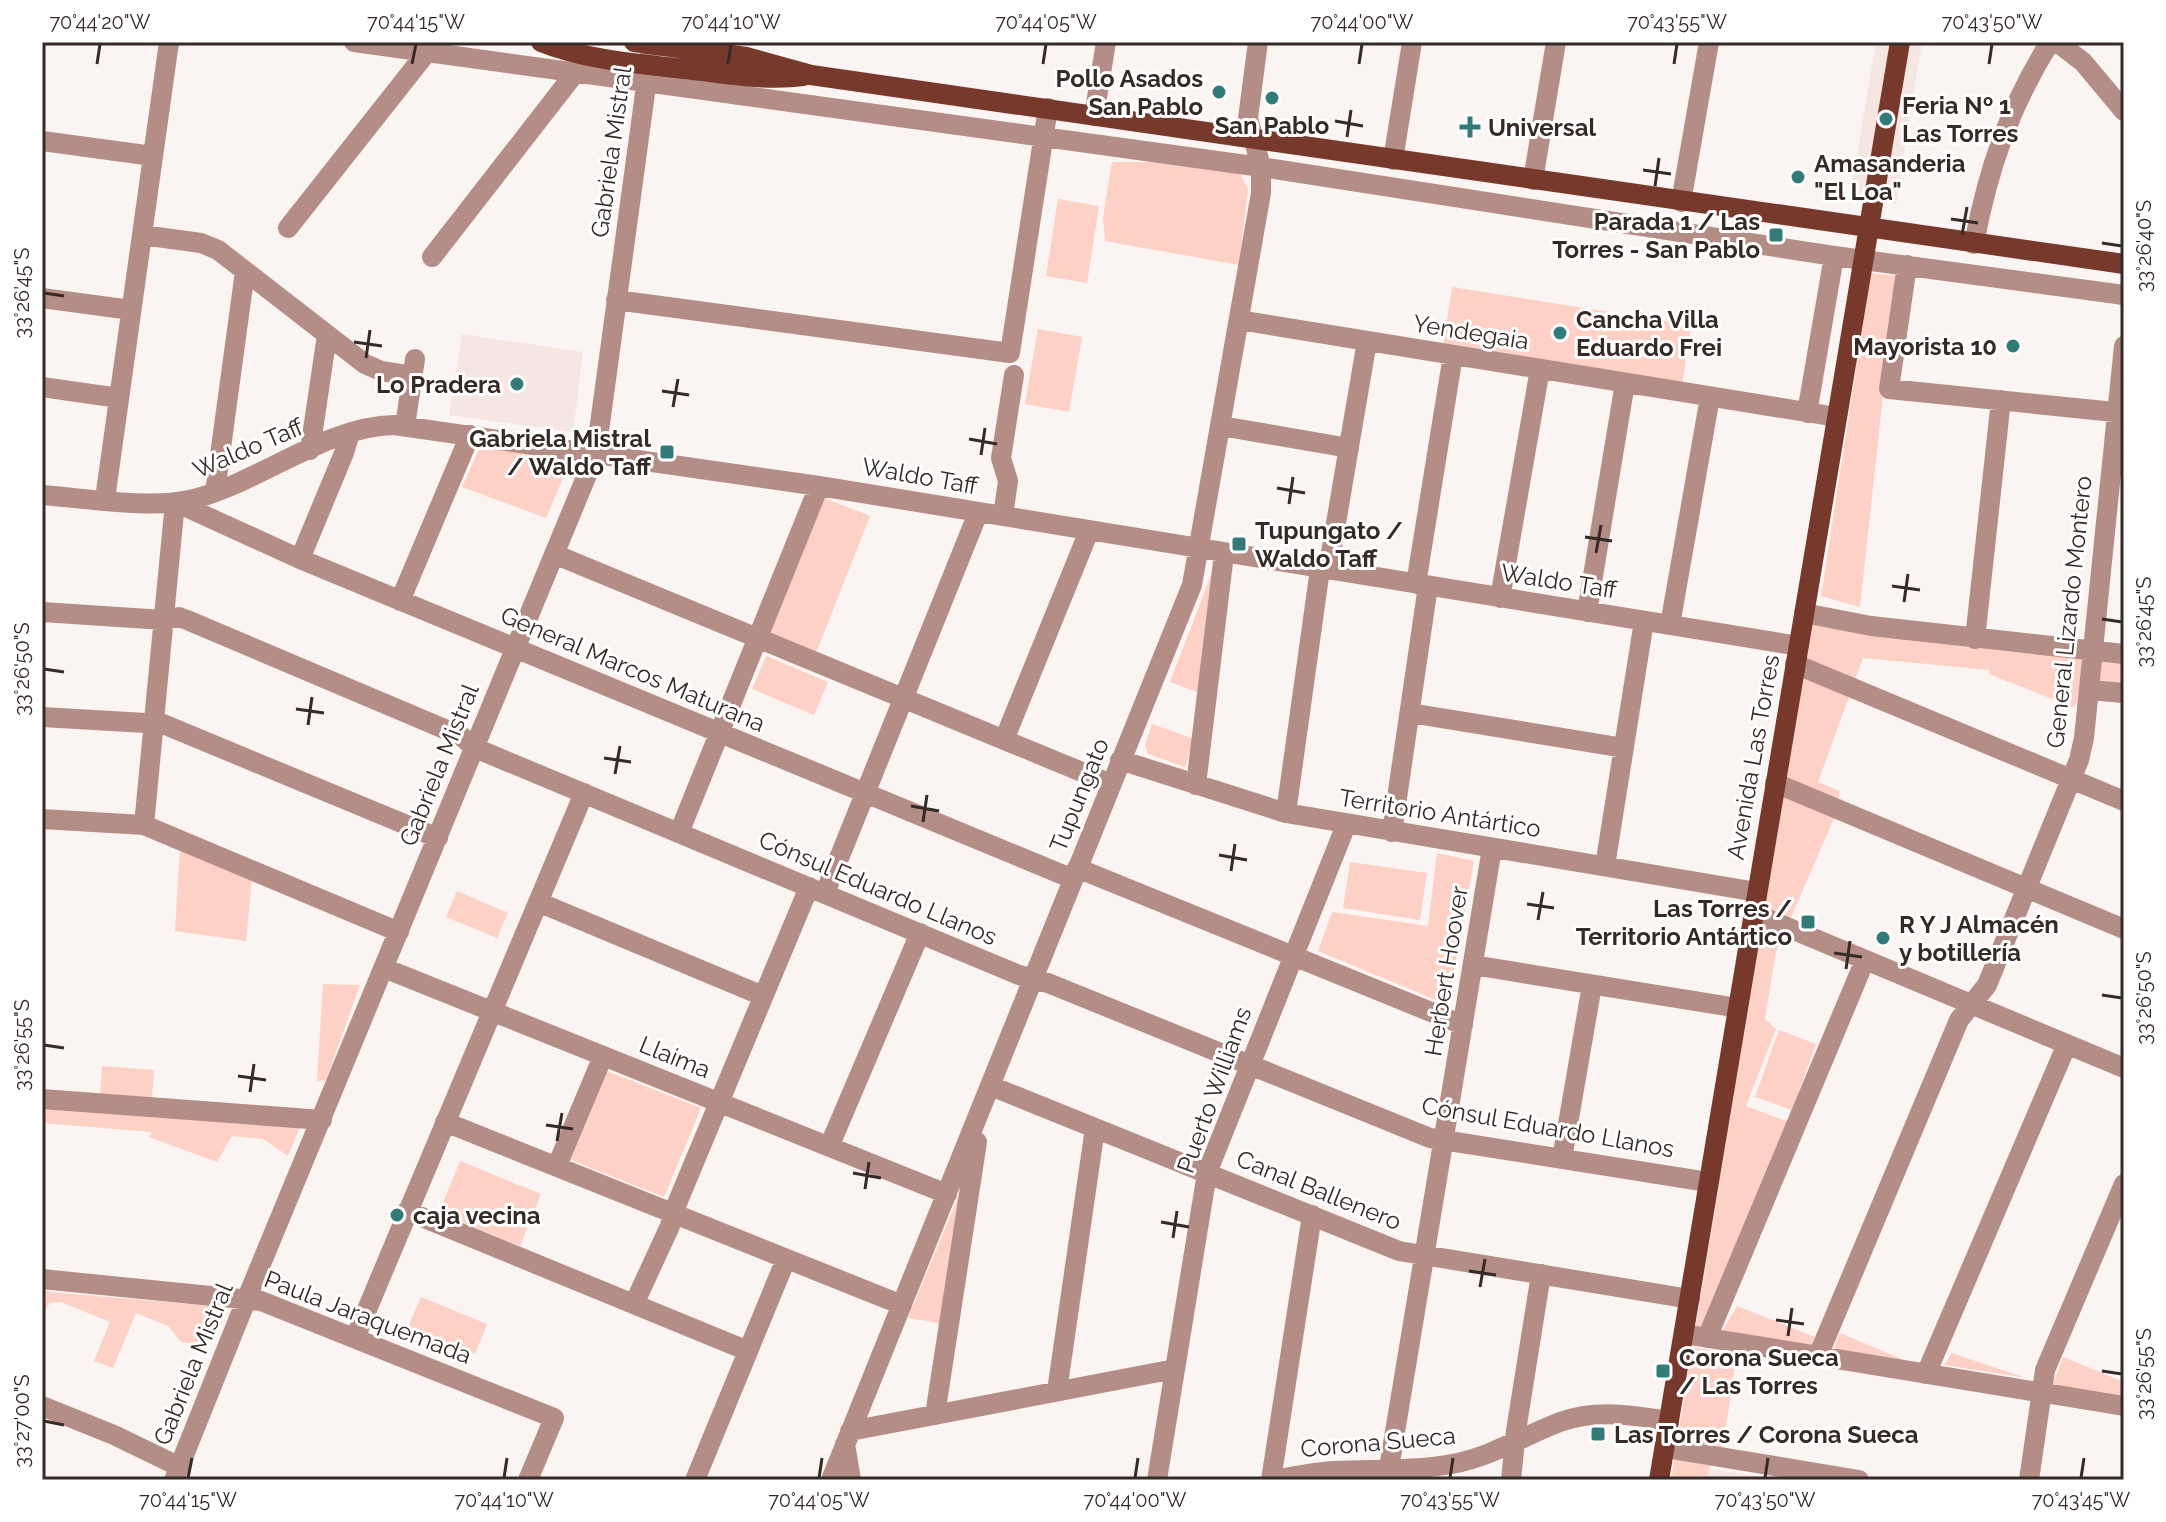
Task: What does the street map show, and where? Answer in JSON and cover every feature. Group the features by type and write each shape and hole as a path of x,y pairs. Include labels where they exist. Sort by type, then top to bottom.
{"main road":[{"path":"541,42 576,52 746,57 811,75 2124,264"},
{"name":"Avenida Las Torres","path":"1659,1480 1900,42"}],"street":[{"path":"105,499 169,42"},
{"path":"354,42 575,73 647,55 1044,137 1261,167 1834,256 2124,295"},
{"path":"1094,116 1106,42"},
{"name":"Tupungato","path":"831,1480 1192,585 1261,193 1261,167 1248,108 1258,42"},
{"path":"1393,160 1412,42"},
{"path":"1533,180 1556,42"},
{"path":"1681,202 1709,42"},
{"path":"1974,244 1984,190 1998,147 2021,93 2050,42"},
{"path":"2057,42 2083,62 2124,111"},
{"path":"288,228 427,52"},
{"name":"Gabriela Mistral","path":"177,1474 596,453 647,55"},
{"path":"432,257 575,73"},
{"path":"616,300 1010,353 1048,108"},
{"path":"42,141 153,156"},
{"path":"142,235 213,247 369,367 414,367 405,426"},
{"path":"1807,413 1834,256"},
{"path":"1907,265 1889,389 2121,412"},
{"path":"215,492 245,271"},
{"path":"42,298 131,310"},
{"name":"Yendegaia","path":"1239,320 1837,417"},
{"path":"310,450 327,335"},
{"path":"1286,813 1324,570 1367,341"},
{"name":"General Lizardo Montero","path":"1818,1356 1959,1020 1987,985 2082,749 2121,412 2124,346"},
{"path":"1392,832 1410,713 1422,585 1453,355"},
{"path":"1500,598 1540,369"},
{"path":"1003,516 1008,481 1001,458 1014,375"},
{"path":"1587,612 1625,383"},
{"path":"42,387 119,398"},
{"path":"1670,625 1710,397"},
{"path":"1975,639 2001,400"},
{"name":"Waldo Taff","path":"42,495 175,502 215,492 372,426 405,426 596,453 819,486 1670,625 1797,655 2124,801"},
{"path":"1221,426 1349,448"},
{"path":"300,559 350,433"},
{"path":"400,601 470,435"},
{"path":"679,833 819,486"},
{"path":"144,825 175,502"},
{"name":"General Marcos Maturana","path":"175,502 300,559 866,793 1293,956 1463,1025"},
{"path":"634,1304 670,1226 763,996 866,793 978,513"},
{"path":"1004,740 1089,531"},
{"path":"554,554 1111,784"},
{"path":"1196,785 1224,554"},
{"name":"Cónsul Eduardo Llanos","path":"42,612 164,620 179,617 187,620 461,736 475,748 920,933 1423,1135 1708,1182"},
{"path":"1804,613 1861,625 2124,654"},
{"path":"1605,866 1644,621"},
{"path":"2089,690 2124,693"},
{"path":"1410,713 1624,748"},
{"path":"42,717 163,724 438,838"},
{"name":"Territorio Antártico","path":"1120,760 1286,813 1757,892"},
{"path":"1775,783 2124,929"},
{"path":"355,1338 584,793"},
{"path":"42,819 144,825 399,932"},
{"name":"Puerto Williams","path":"1157,1480 1207,1173 1346,825"},
{"name":"Herbert Hoover","path":"1388,1475 1492,848"},
{"path":"538,902 763,996"},
{"path":"1753,913 2124,1068"},
{"path":"829,1147 920,933"},
{"path":"1707,1338 1865,960"},
{"path":"1473,965 1738,1008"},
{"name":"Llaima","path":"384,968 947,1194"},
{"path":"1562,1159 1592,985"},
{"path":"1926,1374 2067,1044"},
{"path":"557,1166 603,1056"},
{"name":"Canal Ballenero","path":"991,1086 1399,1251 1690,1299"},
{"path":"42,1099 322,1120"},
{"path":"935,1415 982,1108"},
{"path":"445,1122 902,1305"},
{"path":"1057,1391 1095,1128"},
{"path":"2029,1480 2045,1370 2124,1184"},
{"path":"407,1211 748,1351"},
{"path":"1273,1480 1312,1215"},
{"path":"695,1480 786,1259"},
{"path":"1511,1480 1541,1274"},
{"name":"Paula Jaraquemada","path":"42,1279 247,1298 268,1303 554,1418 528,1480"},
{"path":"1684,1334 2124,1406"},
{"path":"851,1480 848,1438 935,1415 1175,1369"},
{"path":"42,1406 114,1435 177,1474"},
{"name":"Corona Sueca","path":"1273,1480 1334,1471 1388,1475 1455,1463 1515,1444 1559,1423 1586,1416 1616,1414 1669,1421"},
{"path":"1665,1448 1859,1480"}],"shaded area":[{"name":"Feria Nº 1 Las Torres","path":"1876,42 1922,42 1896,204 1850,196"},
{"path":"1112,162 1186,162 1238,170 1248,189 1239,265 1105,241 1103,218"},
{"path":"1058,199 1099,206 1087,283 1046,276"},
{"path":"1871,273 1896,276 1860,607 1821,596"},
{"path":"1452,287 1691,325 1682,385 1443,347"},
{"path":"1038,329 1082,337 1069,412 1025,404"},
{"name":"Lo Pradera","path":"462,334 583,352 573,432 449,415"},
{"path":"481,445 571,459 546,518 462,487"},
{"path":"822,497 870,516 816,653 768,634"},
{"path":"1213,570 1200,693 1170,682"},
{"path":"1812,623 2124,659 2124,687 2100,685 2073,707 1989,674 1989,670 1863,658 1818,782 1840,791 1834,818 1776,952 1765,1019 1776,1029 1746,1106 1791,1123 1701,1331 1695,1331"},
{"path":"766,656 828,682 814,715 752,689"},
{"path":"1152,724 1194,739 1185,767 1148,754 1145,745"},
{"path":"180,847 252,878 246,941 175,931"},
{"path":"1437,853 1474,861 1448,1005 1318,951 1332,912 1428,926"},
{"path":"1350,862 1427,873 1420,920 1343,908"},
{"path":"457,891 508,913 497,938 446,917"},
{"path":"323,984 360,985 326,1080 317,1081"},
{"path":"1779,1030 1816,1044 1792,1110 1755,1097"},
{"path":"102,1066 154,1070 152,1099 100,1095"},
{"path":"607,1071 701,1108 664,1197 571,1160"},
{"path":"42,1108 300,1127 288,1156 263,1139 232,1136 217,1162 149,1137 152,1132 42,1123"},
{"path":"460,1161 541,1194 520,1246 439,1213"},
{"path":"960,1193 944,1324 908,1318"},
{"path":"42,1288 51,1292 222,1307 226,1314 216,1334 202,1345 181,1342 168,1326 136,1313 113,1368 94,1361 110,1322 61,1302 50,1303 42,1315"},
{"path":"421,1297 487,1324 475,1354 408,1327"},
{"path":"1737,1306 1815,1337 1812,1348 1723,1330"},
{"path":"1840,1333 1913,1364 1832,1351"},
{"path":"1692,1347 1737,1354 1723,1446 1709,1469 1707,1480 1671,1480"},
{"path":"1952,1353 2026,1378 1944,1365"},
{"path":"2063,1357 2124,1382 2124,1397 2052,1386"},
{"path":"1709,1469 1775,1479 1778,1476 1807,1480 1707,1480"}],"place":[{"name":"Pollo Asados San Pablo","path":"1219,92"},
{"name":"San Pablo","path":"1272,98"},
{"name":"Feria Nº 1 Las Torres","path":"1886,119"},
{"name":"Universal","path":"1470,127"},
{"name":"Amasanderia \"El Loa\"","path":"1798,177"},
{"name":"Parada 1 / Las Torres - San Pablo","path":"1776,235"},
{"name":"Cancha Villa Eduardo Frei","path":"1560,333"},
{"name":"Mayorista 10","path":"2013,346"},
{"name":"Lo Pradera","path":"517,384"},
{"name":"Gabriela Mistral / Waldo Taff","path":"667,452"},
{"name":"Tupungato / Waldo Taff","path":"1239,544"},
{"name":"Las Torres / Territorio Antártico","path":"1808,922"},
{"name":"R Y J Almacén y botillería","path":"1883,938"},
{"name":"caja vecina","path":"397,1215"},
{"name":"Corona Sueca / Las Torres","path":"1663,1371"},
{"name":"Las Torres / Corona Sueca","path":"1598,1434"}]}
